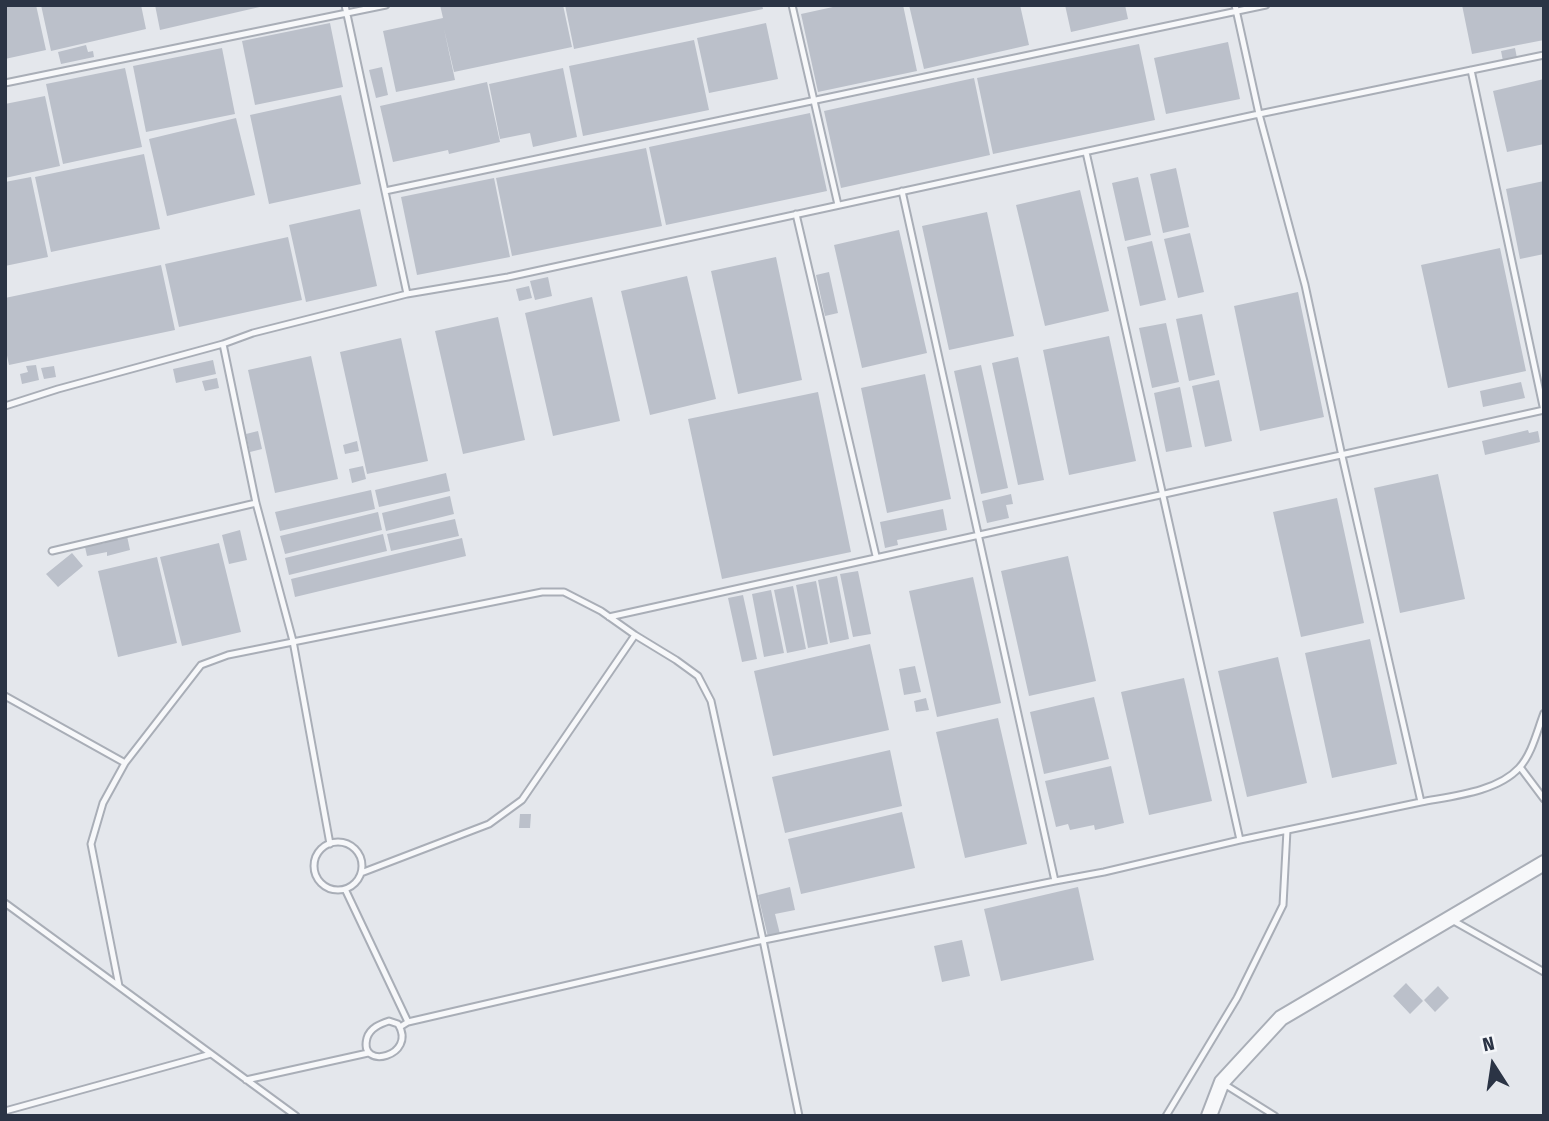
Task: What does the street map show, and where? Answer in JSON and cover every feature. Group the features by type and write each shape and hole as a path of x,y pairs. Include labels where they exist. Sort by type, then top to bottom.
{"street":[{"path":"1209,1116 1222,1082 1281,1018 1544,863"}],"lane":[{"path":"345,5 407,294"},
{"path":"5,83 386,5"},
{"path":"792,5 838,205"},
{"path":"385,191 1236,9 1266,5"},
{"path":"1236,9 1259,114 1305,285 1422,802"},
{"path":"5,406 253,333 407,294 508,277 1544,54"},
{"path":"609,617 876,556 1544,411 1471,70"},
{"path":"1086,152 1240,840"},
{"path":"902,191 1055,881"},
{"path":"796,214 876,556"},
{"path":"223,344 256,503 293,641 330,844"},
{"path":"52,551 256,503"},
{"path":"119,986 91,844 103,803 125,763 201,666 228,655 293,641 542,592 564,593 601,611 676,660 698,677 710,701 764,940 799,1116"},
{"path":"361,873 489,824 522,800 635,635"},
{"path":"5,696 125,763"},
{"path":"400,1027 408,1022 764,940 1104,872 1240,840 1470,792 1502,782 1520,767 1544,713"},
{"path":"1520,767 1544,799"},
{"path":"1166,1116 1237,998 1283,905 1286,830"},
{"path":"330,844 351,846 362,862 357,881 340,891 321,884 315,876 316,856 322,848 330,844"},
{"path":"345,889 408,1022"},
{"path":"5,903 296,1116"},
{"path":"1450,919 1544,972"},
{"path":"246,1080 368,1053 376,1057 384,1056 398,1049 402,1036 398,1024 389,1021 368,1033 368,1053"},
{"path":"5,1111 211,1054"},
{"path":"1222,1082 1275,1116"}],"building":[{"path":"5,5 36,5 46,50 5,59"},
{"path":"41,5 141,5 146,29 51,51"},
{"path":"155,5 264,5 264,6 160,30"},
{"path":"440,5 563,5 572,47 454,72 444,29 455,80 396,92 383,31 443,18"},
{"path":"565,5 762,5 763,9 574,49"},
{"path":"842,5 903,5 917,71 818,92 801,14"},
{"path":"909,5 1020,5 1029,45 924,69"},
{"path":"1065,5 1125,5 1128,19 1071,32"},
{"path":"1462,5 1544,5 1544,40 1472,54"},
{"path":"330,23 343,87 255,105 242,41"},
{"path":"766,23 778,79 709,93 697,38"},
{"path":"694,40 709,110 583,136 569,66"},
{"path":"1228,42 1240,99 1166,114 1154,58"},
{"path":"1139,44 1155,120 993,154 977,78"},
{"path":"86,45 88,52 93,51 94,57 61,64 58,52"},
{"path":"222,48 235,114 146,132 133,66"},
{"path":"1515,48 1517,58 1503,61 1501,51"},
{"path":"382,67 388,95 376,98 369,70"},
{"path":"125,68 142,147 63,164 46,84"},
{"path":"563,68 577,137 533,147 530,133 500,139 489,84"},
{"path":"974,78 990,155 841,188 824,111"},
{"path":"1544,79 1544,144 1507,152 1493,91"},
{"path":"487,82 500,142 449,154 448,150 393,162 380,106"},
{"path":"341,95 361,184 269,204 250,115"},
{"path":"45,96 60,166 5,178 5,104"},
{"path":"810,113 827,191 666,225 649,147"},
{"path":"236,118 255,195 167,216 149,139"},
{"path":"646,148 662,226 512,256 496,178"},
{"path":"144,154 160,229 51,252 35,177"},
{"path":"1176,168 1189,227 1163,233 1150,174"},
{"path":"31,177 48,257 5,266 5,182"},
{"path":"1138,177 1151,235 1125,241 1112,183"},
{"path":"494,178 510,257 417,275 401,197"},
{"path":"1544,181 1544,254 1520,259 1506,189"},
{"path":"1080,190 1109,311 1045,326 1016,205"},
{"path":"360,209 377,286 306,302 289,225"},
{"path":"987,212 1014,336 949,350 922,226"},
{"path":"899,230 927,353 862,368 834,245"},
{"path":"1190,233 1204,292 1178,298 1164,239"},
{"path":"288,237 302,300 179,327 165,264"},
{"path":"1152,241 1166,300 1140,306 1127,247"},
{"path":"1500,248 1526,371 1448,388 1421,265"},
{"path":"776,257 802,380 738,394 711,271"},
{"path":"161,265 175,330 9,365 5,346 5,298"},
{"path":"829,272 838,313 825,316 816,275"},
{"path":"687,276 716,399 650,415 621,291"},
{"path":"548,277 552,296 535,300 530,281"},
{"path":"529,286 532,298 519,301 516,289"},
{"path":"1298,292 1324,417 1260,431 1234,306"},
{"path":"592,297 620,421 553,436 525,313"},
{"path":"1202,314 1215,375 1189,381 1176,319"},
{"path":"498,317 525,440 463,454 435,331"},
{"path":"1166,323 1179,382 1152,388 1139,328"},
{"path":"1109,336 1136,461 1069,475 1043,350"},
{"path":"401,338 428,461 367,474 340,352"},
{"path":"311,356 338,479 275,493 248,370"},
{"path":"1018,357 1044,480 1018,485 992,363"},
{"path":"213,360 216,374 176,383 173,369"},
{"path":"36,365 39,380 22,384 20,374 28,372 26,366"},
{"path":"981,365 1008,488 981,494 954,371"},
{"path":"54,366 56,377 44,379 41,368"},
{"path":"925,374 951,499 887,513 861,388"},
{"path":"217,378 219,388 205,391 202,381"},
{"path":"1219,380 1232,441 1205,447 1192,386"},
{"path":"1521,382 1525,398 1483,407 1480,391"},
{"path":"1180,387 1192,447 1166,452 1154,393"},
{"path":"818,392 851,552 722,579 688,419"},
{"path":"1528,430 1529,433 1538,431 1540,442 1485,455 1482,441"},
{"path":"258,431 262,449 250,452 246,434"},
{"path":"357,441 359,451 345,454 343,445"},
{"path":"363,466 366,479 352,483 349,469"},
{"path":"446,473 450,491 379,507 375,490"},
{"path":"1438,474 1465,599 1400,613 1374,488"},
{"path":"371,490 375,509 280,531 275,512"},
{"path":"1011,494 1013,504 1006,505 1009,518 987,523 982,501"},
{"path":"450,496 454,514 386,531 382,513"},
{"path":"1337,498 1364,623 1301,637 1273,512"},
{"path":"943,509 947,530 897,540 898,545 885,548 880,522"},
{"path":"378,512 382,530 285,554 280,536"},
{"path":"455,519 459,536 391,551 387,534"},
{"path":"240,530 247,560 229,564 222,535"},
{"path":"383,534 387,551 289,575 285,558"},
{"path":"127,536 130,550 107,556 107,552 87,556 85,547 91,545 90,543 100,541 101,544"},
{"path":"462,538 466,556 295,597 291,579"},
{"path":"219,543 241,632 182,646 160,557"},
{"path":"72,553 83,566 58,587 46,574"},
{"path":"1068,556 1096,681 1029,696 1001,571"},
{"path":"157,557 177,643 118,657 98,571"},
{"path":"858,571 871,634 853,637 840,574"},
{"path":"837,576 849,639 830,643 818,580"},
{"path":"973,577 1001,703 937,717 909,591"},
{"path":"816,581 828,644 808,648 796,585"},
{"path":"793,586 806,649 787,653 774,590"},
{"path":"771,590 784,653 764,657 752,594"},
{"path":"743,595 757,659 742,662 728,598"},
{"path":"1370,639 1397,764 1332,778 1305,653"},
{"path":"870,644 889,730 773,756 754,671"},
{"path":"1278,657 1307,783 1247,797 1218,671"},
{"path":"915,666 921,692 904,695 899,669"},
{"path":"1184,678 1212,801 1149,815 1121,692"},
{"path":"1094,697 1109,759 1044,774 1030,712"},
{"path":"926,698 929,710 916,712 914,701"},
{"path":"998,718 1027,844 965,858 936,732"},
{"path":"890,750 902,806 785,833 772,777"},
{"path":"1111,766 1124,823 1095,830 1094,825 1070,830 1068,824 1056,827 1045,781"},
{"path":"902,812 915,868 801,894 788,839"},
{"path":"520,814 531,814 530,828 519,828"},
{"path":"790,887 795,910 775,914 780,934 768,937 758,895"},
{"path":"1078,887 1094,960 1001,981 984,909"},
{"path":"962,940 970,976 942,982 934,946"},
{"path":"1406,983 1423,1001 1410,1014 1393,996"},
{"path":"1438,986 1449,998 1435,1012 1424,1000"}]}
